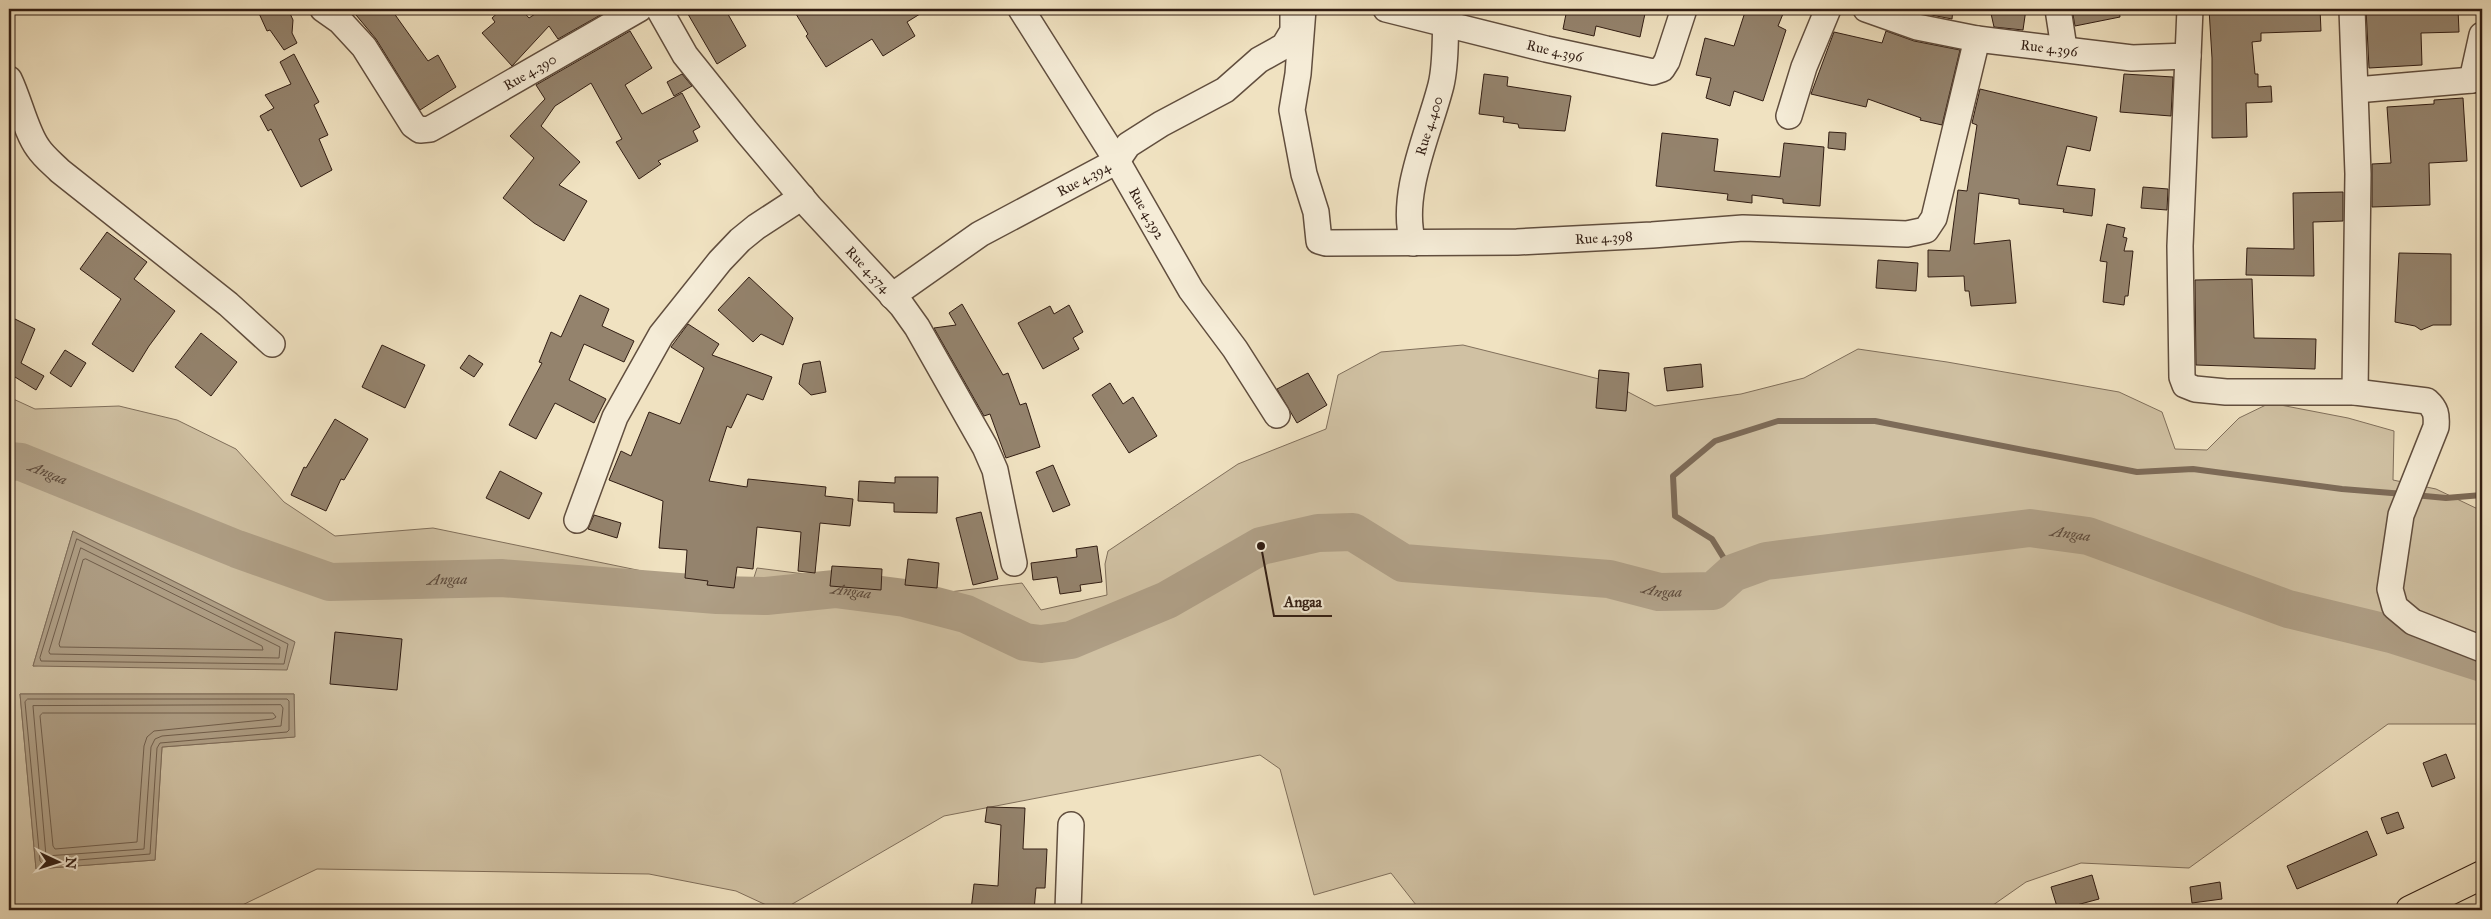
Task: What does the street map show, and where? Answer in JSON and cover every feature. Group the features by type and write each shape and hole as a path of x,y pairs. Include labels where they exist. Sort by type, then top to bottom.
{"main road":[{"path":"2410,910 2482,875"}],"street":[{"name":"Rue 4.390","path":"323,9 353,34 364,47 402,110 413,125 420,130 430,129 639,9"},
{"name":"Rue 4.374","path":"659,9 685,55 802,197 902,306 932,352 985,446 997,479 1014,563"},
{"name":"Rue 4.392","path":"1022,9 1117,161 1190,290 1230,342 1276,415"},
{"name":"Rue 4.394","path":"892,296 980,234 1117,161 1128,145 1161,124 1226,90 1245,70 1284,46 1293,32 1292,9"},
{"name":"Rue 4.398","path":"1303,9 1298,74 1292,110 1304,174 1316,212 1319,241 1326,244 1355,242 1374,244 1507,242 1652,236 1743,228 1907,234 1926,230 1934,218 1977,38"},
{"name":"Rue 4.396","path":"1386,9 1446,15 1546,49 1654,72 1662,69 1667,61 1684,9"},
{"path":"1789,116 1804,67 1828,9"},
{"name":"Rue 4.396","path":"1866,9 1917,27 1977,38 2132,58 2188,56"},
{"path":"2058,9 2064,48"},
{"path":"2190,9 2180,246 2182,377 2185,385 2195,389 2226,392 2355,392 2427,401 2432,405 2437,414 2436,427 2414,489 2401,516 2390,589 2395,607 2413,622 2482,649"},
{"path":"2352,9 2358,174 2355,392"},
{"name":"Rue 4.400","path":"1412,243 1409,229 1416,166 1441,86 1446,58 1446,15"},
{"path":"2356,90 2477,85 2482,35"},
{"path":"9,79 33,139 46,157 60,171 228,304 272,344"},
{"path":"577,520 615,417 661,335 720,261 740,240 756,227 802,197"},
{"path":"1068,910 1071,825"}],"shaded area":[{"path":"1463,345 1607,381 1655,406 1741,394 1804,378 1858,349 1947,362 2119,392 2162,412 2175,449 2207,450 2239,418 2270,403 2348,418 2394,431 2393,480 2436,489 2482,511 2482,724 2388,724 2189,868 2081,863 2026,882 1986,910 1420,910 1391,873 1314,895 1280,769 1260,755 944,816 782,910 777,910 736,891 649,874 317,869 232,910 9,910 9,397 35,409 119,406 177,420 236,449 284,502 335,536 433,528 749,593 757,568 836,578 917,596 1022,583 1041,610 1107,595 1105,564 1108,551 1238,464 1326,429 1338,375 1381,352","holes":["73,531 295,642 33,666","20,694 294,694 294,737 162,747 155,860 36,869"]}],"water":[{"path":"73,531 295,642 287,670 33,666"},
{"path":"20,694 294,694 295,737 162,747 155,860 36,869"}],"building":[{"path":"257,9 288,9 293,20 292,33 297,43 284,50 270,30 267,31"},
{"path":"351,9 391,9 428,61 438,55 456,87 420,110 376,39"},
{"path":"502,9 521,9 529,18 538,12 536,9 611,9 558,39 549,26 512,66 482,33 495,22 492,18"},
{"path":"685,9 725,9 746,46 717,64"},
{"path":"793,9 928,9 907,22 915,36 883,56 872,39 826,67 806,36 808,34"},
{"path":"1567,9 1646,9 1640,37 1596,26 1594,36 1563,29"},
{"path":"1746,9 1785,9 1778,26 1786,30 1763,101 1734,91 1730,106 1706,98 1711,78 1696,75 1705,38 1734,46"},
{"path":"1912,9 1953,9 1952,19 1921,13"},
{"path":"1990,9 2026,9 2023,30 1994,27"},
{"path":"2072,9 2119,9 2120,17 2075,26"},
{"path":"2209,9 2320,9 2321,31 2261,33 2261,41 2252,42 2255,74 2258,74 2258,87 2271,86 2272,102 2246,103 2247,137 2212,138 2212,58"},
{"path":"2366,9 2458,9 2459,32 2421,33 2422,65 2369,68"},
{"path":"630,31 652,68 625,85 642,114 682,93 700,127 693,131 698,141 658,161 661,164 639,179 616,142 622,139 591,83 555,106 541,126 580,162 559,185 587,201 564,241 534,223 503,198 534,158 510,136 545,99 536,85"},
{"path":"1886,31 1914,41 1960,50 1942,125 1920,120 1921,118 1868,99 1866,107 1811,94 1834,32 1882,43"},
{"path":"294,54 319,102 314,105 328,135 319,139 332,170 301,187 271,129 268,131 260,116 274,108 265,95 291,84 280,62"},
{"path":"682,74 692,86 674,96 667,82"},
{"path":"1484,74 1508,77 1507,86 1571,96 1565,131 1519,128 1518,124 1503,122 1504,117 1479,114"},
{"path":"2124,74 2173,77 2171,116 2120,112"},
{"path":"1980,89 2097,117 2090,151 2067,146 2057,185 2095,189 2092,216 2063,212 2064,209 2019,204 2019,199 1979,193 1974,244 2010,240 2016,303 1971,306 1969,291 1965,291 1964,276 1928,277 1928,250 1950,251 1958,190 1967,191 1977,125 1972,123"},
{"path":"2463,98 2467,161 2429,163 2430,205 2372,207 2372,164 2391,163 2387,107 2434,104 2434,100"},
{"path":"1829,132 1846,133 1845,150 1828,148"},
{"path":"1662,133 1718,139 1714,171 1780,177 1784,143 1824,147 1820,206 1783,203 1783,199 1752,195 1752,203 1727,200 1728,194 1656,186"},
{"path":"2143,187 2168,189 2167,210 2141,208"},
{"path":"2343,192 2343,221 2313,222 2314,276 2246,275 2247,248 2294,249 2293,193"},
{"path":"2107,224 2125,228 2123,237 2127,238 2124,251 2133,251 2128,296 2125,296 2124,305 2103,302 2107,262 2100,261"},
{"path":"107,232 147,262 134,279 175,311 149,346 133,372 92,344 121,299 80,269"},
{"path":"2399,253 2451,254 2451,325 2433,325 2421,330 2415,326 2395,322"},
{"path":"1878,260 1918,263 1916,291 1876,288"},
{"path":"749,277 793,318 783,345 761,334 753,342 718,310"},
{"path":"2252,279 2254,338 2316,339 2315,369 2196,365 2195,280"},
{"path":"580,295 609,309 602,326 634,341 624,362 584,344 569,380 606,399 594,423 555,403 536,439 509,425 542,363 539,362 551,332 561,337"},
{"path":"962,304 1003,375 1008,373 1020,405 1026,403 1040,447 1006,458 990,414 984,416 934,328 956,325 949,313"},
{"path":"1069,305 1083,332 1073,338 1079,349 1043,369 1018,323 1050,306 1054,314"},
{"path":"9,316 35,329 21,363 44,376 36,390 15,377 9,390"},
{"path":"688,324 719,344 712,355 772,377 763,400 747,394 731,428 727,426 709,481 747,487 748,479 826,487 825,496 853,499 850,526 820,523 815,573 798,571 801,532 757,527 753,569 737,567 734,588 707,585 708,581 685,578 687,550 659,548 663,501 609,480 621,451 631,456 649,412 680,424 704,368 671,347"},
{"path":"201,333 237,362 211,396 175,367"},
{"path":"382,345 425,365 405,408 362,387"},
{"path":"65,350 86,363 71,387 50,373"},
{"path":"469,355 483,364 474,377 460,368"},
{"path":"820,361 826,392 811,395 799,384 803,364"},
{"path":"1701,364 1703,387 1667,391 1664,368"},
{"path":"1599,370 1629,373 1626,411 1596,408"},
{"path":"1308,373 1327,405 1297,423 1277,389"},
{"path":"1110,383 1123,404 1133,397 1157,436 1129,453 1092,395"},
{"path":"335,419 368,439 344,480 341,479 326,511 291,495 304,467 306,468"},
{"path":"1053,465 1070,505 1053,512 1036,472"},
{"path":"500,471 542,493 529,519 486,498"},
{"path":"895,477 938,477 937,513 894,512 894,503 858,501 859,481 895,483"},
{"path":"981,512 998,579 973,585 956,518"},
{"path":"594,515 621,523 617,538 588,529"},
{"path":"1097,546 1102,582 1080,585 1081,591 1060,594 1057,577 1033,580 1031,563 1077,557 1076,549"},
{"path":"908,559 939,563 937,588 905,585"},
{"path":"832,566 882,569 881,590 830,586"},
{"path":"335,632 402,639 397,690 330,684"},
{"path":"2446,754 2455,778 2432,787 2423,763"},
{"path":"987,807 1025,808 1023,849 1047,849 1045,888 1036,888 1034,910 971,910 974,884 998,886 1001,825 985,822"},
{"path":"2398,812 2404,828 2387,834 2381,818"},
{"path":"2367,831 2377,855 2297,889 2287,866"},
{"path":"2092,875 2099,899 2058,910 2051,887"},
{"path":"2220,882 2222,899 2192,903 2190,887"}],"waterway":[{"path":"1733,573 1712,539 1675,516 1673,476 1715,441 1778,421 1875,421 2137,472 2193,469 2342,489 2404,494"},
{"name":"Angaa","path":"9,461 21,462 237,549 330,582 501,578 717,595 766,596 835,589 905,598 966,614 1025,642 1041,644 1071,640 1167,600 1261,546 1318,533 1353,532 1403,563 1609,579 1659,592 1713,591 1733,573 1766,561 2030,528 2088,536 2288,609 2391,634 2482,663"},
{"path":"2414,495 2446,498 2482,495"}],"place":[{"name":"Angaa","path":"1261,546"}]}
